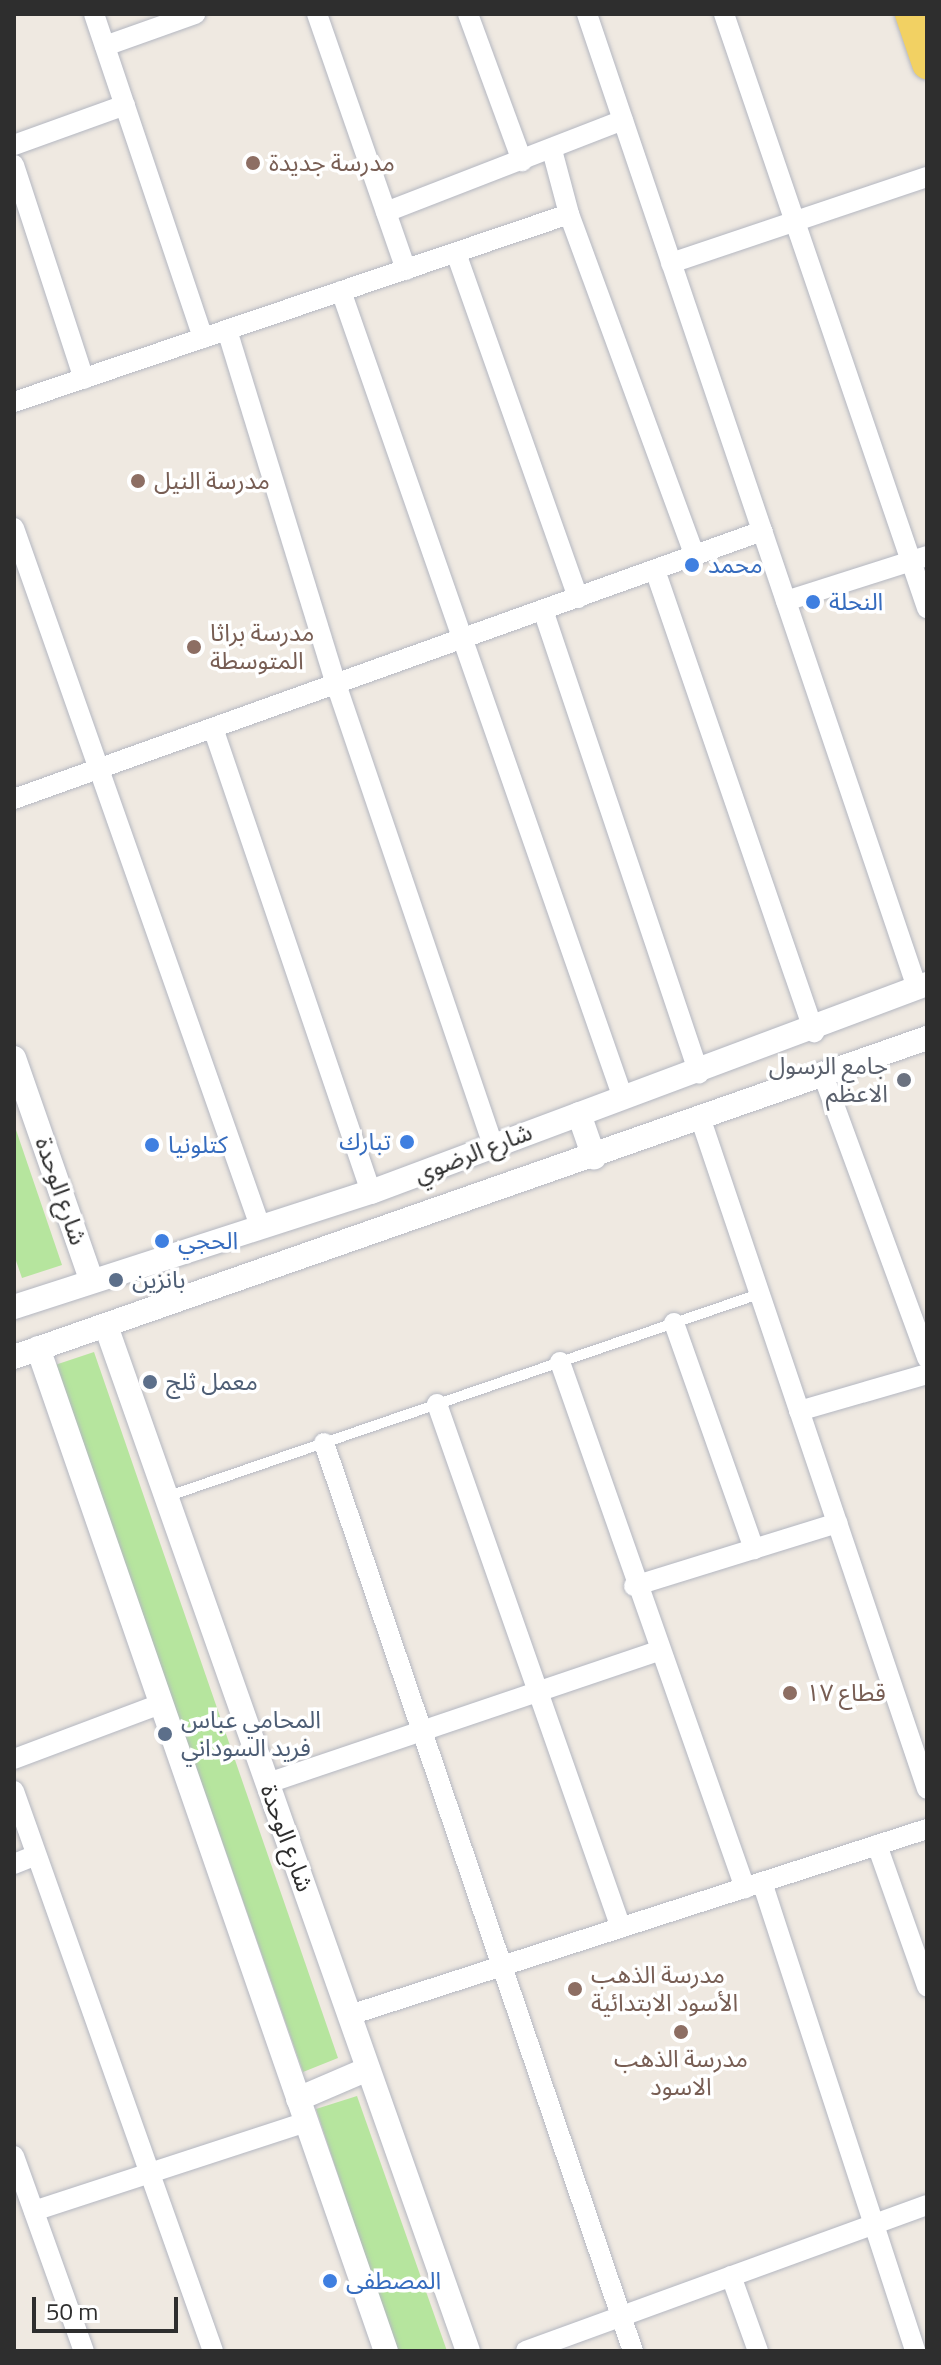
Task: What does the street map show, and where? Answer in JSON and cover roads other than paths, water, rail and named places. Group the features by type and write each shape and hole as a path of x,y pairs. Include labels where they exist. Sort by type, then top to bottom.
{"main road":[{"path":"910,14 927,64"}],"street":[{"path":"94,14 203,338"},
{"path":"105,46 195,14"},
{"path":"317,14 406,270"},
{"path":"468,14 522,161"},
{"path":"587,14 786,601 922,986"},
{"path":"724,14 919,558 927,608"},
{"path":"14,145 125,105"},
{"path":"386,212 623,120"},
{"path":"552,150 569,214 695,556"},
{"path":"14,165 84,379"},
{"path":"671,263 927,177"},
{"path":"14,402 569,214"},
{"path":"456,253 578,598"},
{"path":"341,291 623,1098"},
{"path":"227,330 336,684 493,1144"},
{"path":"14,528 260,1226"},
{"path":"14,799 762,531"},
{"path":"786,601 919,558"},
{"path":"655,570 814,1032"},
{"path":"543,610 699,1073"},
{"path":"213,728 371,1192"},
{"name":"شارع الرضوي","path":"14,1307 91,1279 371,1192 493,1144 814,1032 922,986"},
{"name":"شارع الرضوي","path":"14,1357 701,1120 822,1072 927,1038"},
{"name":"شارع الوحدة","path":"14,1058 91,1279"},
{"path":"822,1072 927,1358"},
{"path":"579,1114 594,1157"},
{"path":"701,1120 837,1523 920,1748 927,1789"},
{"path":"674,1323 754,1549"},
{"name":"شارع الوحدة","path":"106,1326 468,2351"},
{"path":"38,1348 386,2351"},
{"path":"560,1362 634,1586 753,1885 874,2225 915,2351"},
{"path":"799,1411 927,1374"},
{"path":"437,1404 621,1928"},
{"path":"324,1443 633,2351"},
{"path":"634,1586 837,1523"},
{"path":"268,1783 537,1689 658,1651"},
{"path":"14,1759 160,1704"},
{"path":"14,1791 34,1856 213,2351"},
{"path":"350,2015 927,1829"},
{"path":"877,1845 927,1986"},
{"path":"14,1864 34,1856"},
{"path":"34,2211 149,2174 302,2110 368,2069"},
{"path":"14,2156 84,2351"},
{"path":"526,2351 927,2205"},
{"path":"731,2276 758,2351"}],"lane":[{"path":"166,1497 759,1294"}],"place":[{"name":"مدرسة جديدة","path":"253,163"},
{"name":"مدرسة النيل","path":"138,481"},
{"name":"محمد","path":"692,565"},
{"name":"النحلة","path":"813,602"},
{"name":"مدرسة براثا المتوسطة","path":"194,647"},
{"name":"جامع الرسول الاعظم","path":"904,1080"},
{"name":"تبارك","path":"407,1142"},
{"name":"كتلونيا","path":"152,1145"},
{"name":"الحجي","path":"162,1241"},
{"name":"بانزين","path":"116,1280"},
{"name":"معمل ثلج","path":"150,1382"},
{"name":"قطاع ١٧","path":"790,1693"},
{"name":"المحامي عباس فريد السوداني","path":"165,1734"},
{"name":"مدرسة الذهب الأسود الابتدائية","path":"575,1989"},
{"name":"مدرسة الذهب الاسود","path":"681,2032"},
{"name":"المصطفى","path":"330,2281"}]}
